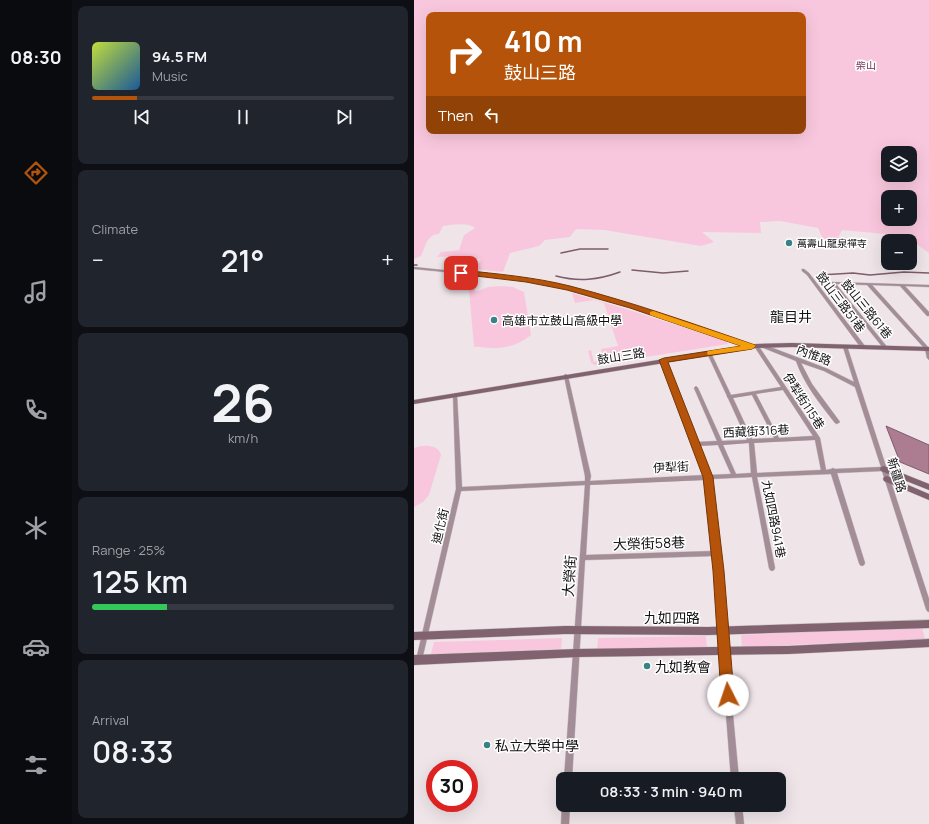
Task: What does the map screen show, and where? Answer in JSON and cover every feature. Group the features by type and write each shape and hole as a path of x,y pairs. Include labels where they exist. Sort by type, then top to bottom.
{"street":[{"name":"內惟路","path":"414,268 503,276 568,288 632,306 757,346 826,370 857,386"},
{"name":"鼓山三路51巷","path":"803,270 808,274 863,347"},
{"name":"鼓山三路61巷","path":"868,284 833,283 886,348"},
{"path":"868,284 929,286"},
{"path":"868,284 928,349 929,358"},
{"path":"902,285 929,314"},
{"name":"鼓山三路","path":"414,402 757,346 928,349"},
{"name":"伊犁街115巷","path":"757,346 817,438 824,471"},
{"name":"新疆路","path":"845,347 929,609"},
{"name":"九如四路941巷","path":"710,353 750,442 754,474 772,568"},
{"path":"664,360 708,477 717,553 722,631 735,772"},
{"path":"798,360 800,368 821,401 837,422"},
{"name":"大榮街","path":"566,376 588,476 568,772"},
{"path":"696,388 734,475"},
{"path":"729,397 784,388"},
{"path":"753,393 777,440"},
{"name":"迪化街","path":"416,660 424,636 460,489 455,395"},
{"name":"西藏街316巷","path":"696,444 817,438"},
{"path":"884,469 929,487"},
{"name":"伊犁街","path":"460,489 833,470 884,469"},
{"path":"833,470 862,563"},
{"path":"887,479 929,497"},
{"name":"大榮街58巷","path":"583,558 717,553"},
{"name":"九如四路","path":"414,636 579,630 722,631 929,624"},
{"path":"416,660 577,653 788,650 929,643"},
{"path":"565,824 566,812"},
{"path":"739,812 740,824"}],"green space":[{"name":"柴山","path":"414,0 929,0 929,253 917,244 917,234 884,234 842,230 837,240 823,239 818,228 780,221 760,222 761,233 702,232 714,242 701,246 604,230 576,229 570,237 545,240 539,246 510,253 503,272 475,269 481,259 455,256 437,257 441,252 459,250 464,235 475,228 472,226 460,224 443,226 439,234 431,236 425,245 421,256 414,259"},
{"path":"488,287 513,287 524,292 531,335 517,344 506,347 474,347 469,290 475,289 475,292"},
{"path":"572,293 726,341 728,344 595,365 591,363 588,351 591,350 594,362 603,360 601,349 618,346 604,303 594,300 575,303"},
{"path":"421,446 436,448 441,455 429,495 423,502 414,507 414,448"},
{"path":"922,627 925,639 742,647 741,635"},
{"path":"706,636 707,648 597,650 598,638"},
{"path":"562,638 561,649 431,654 434,642"}],"shaded area":[{"path":"886,426 929,445 929,474 900,462"}],"waterway":[{"path":"561,253 580,249 608,249"},
{"path":"632,270 663,273 688,271"},
{"path":"556,276 573,279 588,279 604,277 620,272"},
{"path":"820,275 853,273 870,275 904,272 929,273"}],"slow traffic":[{"path":"653,313 752,346 711,353"}],"place":[{"name":"萬壽山龍泉禪寺","path":"789,243"},
{"name":"高雄市立鼓山高級中學","path":"494,320"},
{"name":"九如教會","path":"647,666"},
{"name":"私立大榮中學","path":"487,745"}],"district":[{"name":"龍目井","path":"791,316"}],"route":[{"path":"461,273 503,276 568,288 632,306 752,346 664,360 708,477 719,571 728,695"}]}
